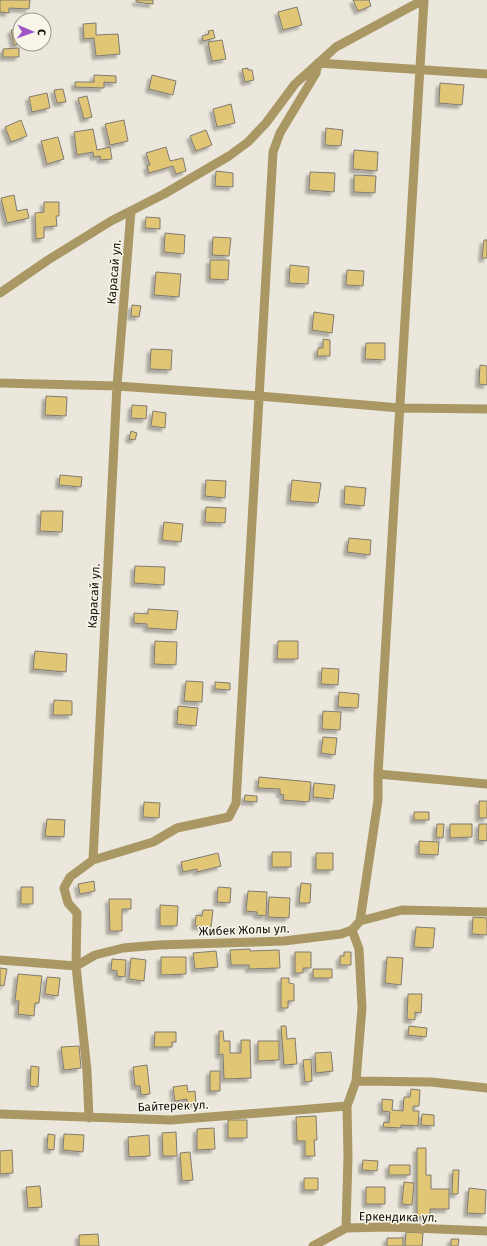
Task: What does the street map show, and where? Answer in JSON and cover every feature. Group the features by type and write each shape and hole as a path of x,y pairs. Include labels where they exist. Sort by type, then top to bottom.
{"street":[{"path":"0,293 111,221 164,194 228,156 248,142 266,123 295,84 336,47 424,0"},
{"path":"346,1228 348,1157 347,1106 356,1081 362,1008 359,949 352,930 360,921 378,800 378,774 424,0"},
{"path":"318,63 420,71 487,74"},
{"path":"89,1118 87,1071 76,966 77,913 68,903 64,888 70,877 93,860 154,842 177,828 229,817 236,803 274,152 280,133 316,73 318,63"},
{"name":"Карасай ул.","path":"93,860 117,386 131,211"},
{"path":"0,383 117,386 400,408 487,409"},
{"path":"378,774 487,784"},
{"path":"360,921 402,910 487,912"},
{"name":"Жибек Жолы ул.","path":"76,966 95,955 123,948 158,945 284,941 341,934 352,930"},
{"path":"0,960 76,966"},
{"path":"356,1081 431,1082 487,1088"},
{"name":"Байтерек ул.","path":"0,1114 170,1120 347,1106"},
{"name":"Еркендика ул.","path":"313,1246 346,1228 388,1227 487,1232"}],"building":[{"path":"0,0 30,0 29,9 9,8 9,13 0,12"},
{"path":"136,0 153,0 153,4 136,2"},
{"path":"353,0 369,0 371,6 358,11"},
{"path":"297,7 302,25 283,30 278,12"},
{"path":"96,23 96,35 118,34 120,54 96,56 94,38 84,39 83,24"},
{"path":"213,30 215,38 203,41 202,36 209,34 208,31"},
{"path":"222,40 226,59 212,61 208,42"},
{"path":"12,48 12,52 19,52 19,57 3,57 3,49"},
{"path":"248,68 248,70 252,70 254,80 245,82 242,69"},
{"path":"94,75 116,76 116,83 104,82 104,88 75,87 75,82 94,82"},
{"path":"152,75 176,81 173,95 149,89"},
{"path":"440,83 464,85 462,105 439,103"},
{"path":"63,89 66,102 57,103 54,90"},
{"path":"47,93 50,108 32,112 29,97"},
{"path":"87,96 92,117 84,119 78,98"},
{"path":"231,104 235,123 217,127 213,109"},
{"path":"21,120 27,136 11,142 5,127"},
{"path":"124,120 128,141 110,145 105,124"},
{"path":"326,128 343,130 341,146 325,145"},
{"path":"93,129 97,150 110,147 112,159 101,160 100,156 94,157 93,152 77,155 74,132"},
{"path":"206,130 212,145 196,151 190,136"},
{"path":"58,137 64,159 47,164 41,141"},
{"path":"166,147 170,161 183,158 186,171 176,174 173,166 149,173 147,166 150,165 146,153"},
{"path":"354,150 378,152 377,171 353,169"},
{"path":"216,171 233,173 233,187 215,186"},
{"path":"310,172 335,173 334,192 309,190"},
{"path":"354,175 376,176 375,193 354,192"},
{"path":"14,195 17,211 27,209 29,218 7,223 1,198"},
{"path":"44,202 59,202 59,216 56,216 57,226 44,227 44,238 36,239 35,213 44,212"},
{"path":"146,217 160,218 160,229 145,228"},
{"path":"165,233 185,235 184,254 164,252"},
{"path":"213,237 231,238 229,256 212,255"},
{"path":"484,240 487,240 487,258 482,258"},
{"path":"210,260 229,260 228,280 210,279"},
{"path":"290,265 309,267 308,284 289,283"},
{"path":"347,270 364,271 363,286 346,285"},
{"path":"156,272 181,274 179,297 154,295"},
{"path":"132,305 141,306 139,317 131,316"},
{"path":"314,312 334,315 332,333 312,330"},
{"path":"323,339 330,340 330,356 317,356 318,348 323,348"},
{"path":"366,343 385,343 385,360 365,359"},
{"path":"151,349 172,350 171,370 150,369"},
{"path":"480,365 487,366 487,385 479,384"},
{"path":"46,396 67,397 66,416 45,415"},
{"path":"132,405 147,406 146,419 131,418"},
{"path":"153,411 166,413 165,428 151,426"},
{"path":"131,431 137,433 135,440 129,439"},
{"path":"60,475 82,477 81,487 59,485"},
{"path":"206,480 226,481 225,498 205,496"},
{"path":"292,480 321,483 318,503 290,501"},
{"path":"345,486 366,488 364,506 344,504"},
{"path":"206,507 226,508 225,523 205,522"},
{"path":"41,511 63,511 62,532 40,531"},
{"path":"164,522 183,524 181,542 162,540"},
{"path":"349,538 371,540 370,555 347,552"},
{"path":"135,566 165,567 164,585 134,583"},
{"path":"148,609 178,611 176,630 147,628 147,624 134,623 134,613 148,614"},
{"path":"155,641 177,642 176,665 154,664"},
{"path":"278,641 298,641 298,659 277,659"},
{"path":"35,651 67,654 66,672 33,669"},
{"path":"322,668 339,669 338,685 321,684"},
{"path":"186,681 203,682 202,702 184,701"},
{"path":"215,682 230,683 230,690 215,689"},
{"path":"339,692 359,694 358,708 338,707"},
{"path":"54,700 72,701 72,715 53,715"},
{"path":"178,706 198,708 196,726 177,724"},
{"path":"323,711 341,712 340,730 322,729"},
{"path":"323,737 337,738 335,755 321,753"},
{"path":"259,777 311,782 309,802 283,800 284,795 280,794 280,789 258,788"},
{"path":"314,783 335,785 333,799 313,797"},
{"path":"245,795 257,796 257,802 244,801"},
{"path":"479,801 487,801 487,818 479,818"},
{"path":"144,802 160,803 159,818 143,817"},
{"path":"414,812 429,812 429,820 414,820"},
{"path":"47,819 65,820 64,837 45,836"},
{"path":"437,824 444,824 443,838 436,837"},
{"path":"450,824 472,824 472,837 450,838"},
{"path":"479,824 487,824 487,841 478,840"},
{"path":"419,841 439,842 438,855 419,854"},
{"path":"272,852 291,852 291,867 272,867"},
{"path":"218,853 221,866 197,872 197,869 183,872 181,862"},
{"path":"316,853 333,853 333,870 316,870"},
{"path":"94,881 95,891 80,894 78,884"},
{"path":"301,883 311,884 310,903 299,903"},
{"path":"21,887 33,887 33,904 21,904"},
{"path":"218,887 231,888 230,903 217,902"},
{"path":"248,891 267,892 266,916 257,915 257,912 246,911"},
{"path":"269,897 290,898 289,918 268,917"},
{"path":"109,899 131,899 131,909 122,909 122,931 110,931"},
{"path":"160,905 178,906 177,926 160,926"},
{"path":"203,910 213,910 211,927 195,926 196,915 202,916"},
{"path":"473,917 487,918 487,935 472,934"},
{"path":"416,927 435,928 433,948 414,947"},
{"path":"250,949 250,951 279,950 280,968 249,969 249,965 231,965 230,950"},
{"path":"216,951 218,967 195,969 193,953"},
{"path":"295,952 311,952 311,968 303,968 303,973 295,973"},
{"path":"344,952 351,952 351,965 340,965 340,956 344,956"},
{"path":"161,957 186,957 186,974 161,975"},
{"path":"387,957 403,958 401,985 385,983"},
{"path":"131,958 146,960 144,981 129,979"},
{"path":"112,959 126,960 125,977 117,976 117,971 111,970"},
{"path":"0,968 7,969 4,986 0,985"},
{"path":"313,969 332,969 332,978 313,978"},
{"path":"18,974 42,976 39,1003 35,1003 34,1016 18,1014 19,1001 15,1001"},
{"path":"47,977 60,978 58,996 45,994"},
{"path":"281,978 289,978 289,983 294,984 294,1001 288,1001 288,1008 281,1008"},
{"path":"408,994 422,994 421,1013 415,1012 415,1020 407,1019"},
{"path":"281,1026 286,1026 287,1039 295,1038 297,1064 284,1065"},
{"path":"409,1026 427,1028 426,1037 408,1035"},
{"path":"219,1031 223,1031 224,1041 230,1041 230,1053 241,1053 241,1040 250,1040 251,1078 224,1079 223,1054 219,1055"},
{"path":"155,1032 176,1032 176,1042 172,1042 172,1047 154,1047"},
{"path":"258,1041 279,1041 279,1060 258,1061"},
{"path":"79,1046 81,1068 64,1070 61,1047"},
{"path":"331,1052 333,1071 316,1073 315,1053"},
{"path":"311,1059 312,1081 305,1082 303,1060"},
{"path":"147,1065 150,1094 141,1095 140,1086 135,1086 133,1067"},
{"path":"31,1066 39,1067 38,1087 30,1086"},
{"path":"210,1071 220,1071 220,1091 210,1091"},
{"path":"187,1085 188,1092 195,1091 196,1104 187,1105 187,1099 175,1101 173,1087"},
{"path":"411,1089 420,1090 419,1106 413,1106 413,1111 419,1111 418,1126 401,1125 401,1128 383,1127 384,1122 389,1123 390,1112 382,1111 382,1099 393,1100 392,1110 403,1111 404,1097 410,1097"},
{"path":"422,1114 434,1115 434,1126 421,1125"},
{"path":"316,1116 317,1140 314,1140 315,1156 305,1156 305,1141 297,1141 296,1117"},
{"path":"228,1120 247,1120 247,1138 228,1138"},
{"path":"214,1128 215,1149 197,1150 197,1129"},
{"path":"176,1132 177,1156 163,1156 162,1133"},
{"path":"48,1134 55,1135 54,1150 47,1149"},
{"path":"64,1134 84,1135 83,1152 63,1150"},
{"path":"149,1135 150,1156 129,1157 128,1137"},
{"path":"417,1148 426,1148 426,1175 431,1175 431,1189 449,1189 449,1209 430,1209 430,1217 417,1217"},
{"path":"12,1150 13,1173 0,1174 0,1151"},
{"path":"190,1152 193,1180 182,1181 180,1153"},
{"path":"363,1160 378,1161 377,1171 362,1170"},
{"path":"389,1165 410,1165 410,1175 389,1175"},
{"path":"453,1170 459,1170 458,1194 452,1194"},
{"path":"304,1178 318,1178 318,1190 304,1190"},
{"path":"404,1182 414,1183 412,1205 402,1204"},
{"path":"40,1186 42,1207 28,1208 26,1187"},
{"path":"366,1187 385,1187 385,1204 366,1204"},
{"path":"469,1188 486,1190 485,1214 467,1213"},
{"path":"406,1232 423,1233 422,1246 405,1246"},
{"path":"98,1234 99,1246 79,1246 79,1235"},
{"path":"387,1238 403,1238 403,1246 387,1246"},
{"path":"451,1239 459,1239 458,1246 451,1246"}]}
